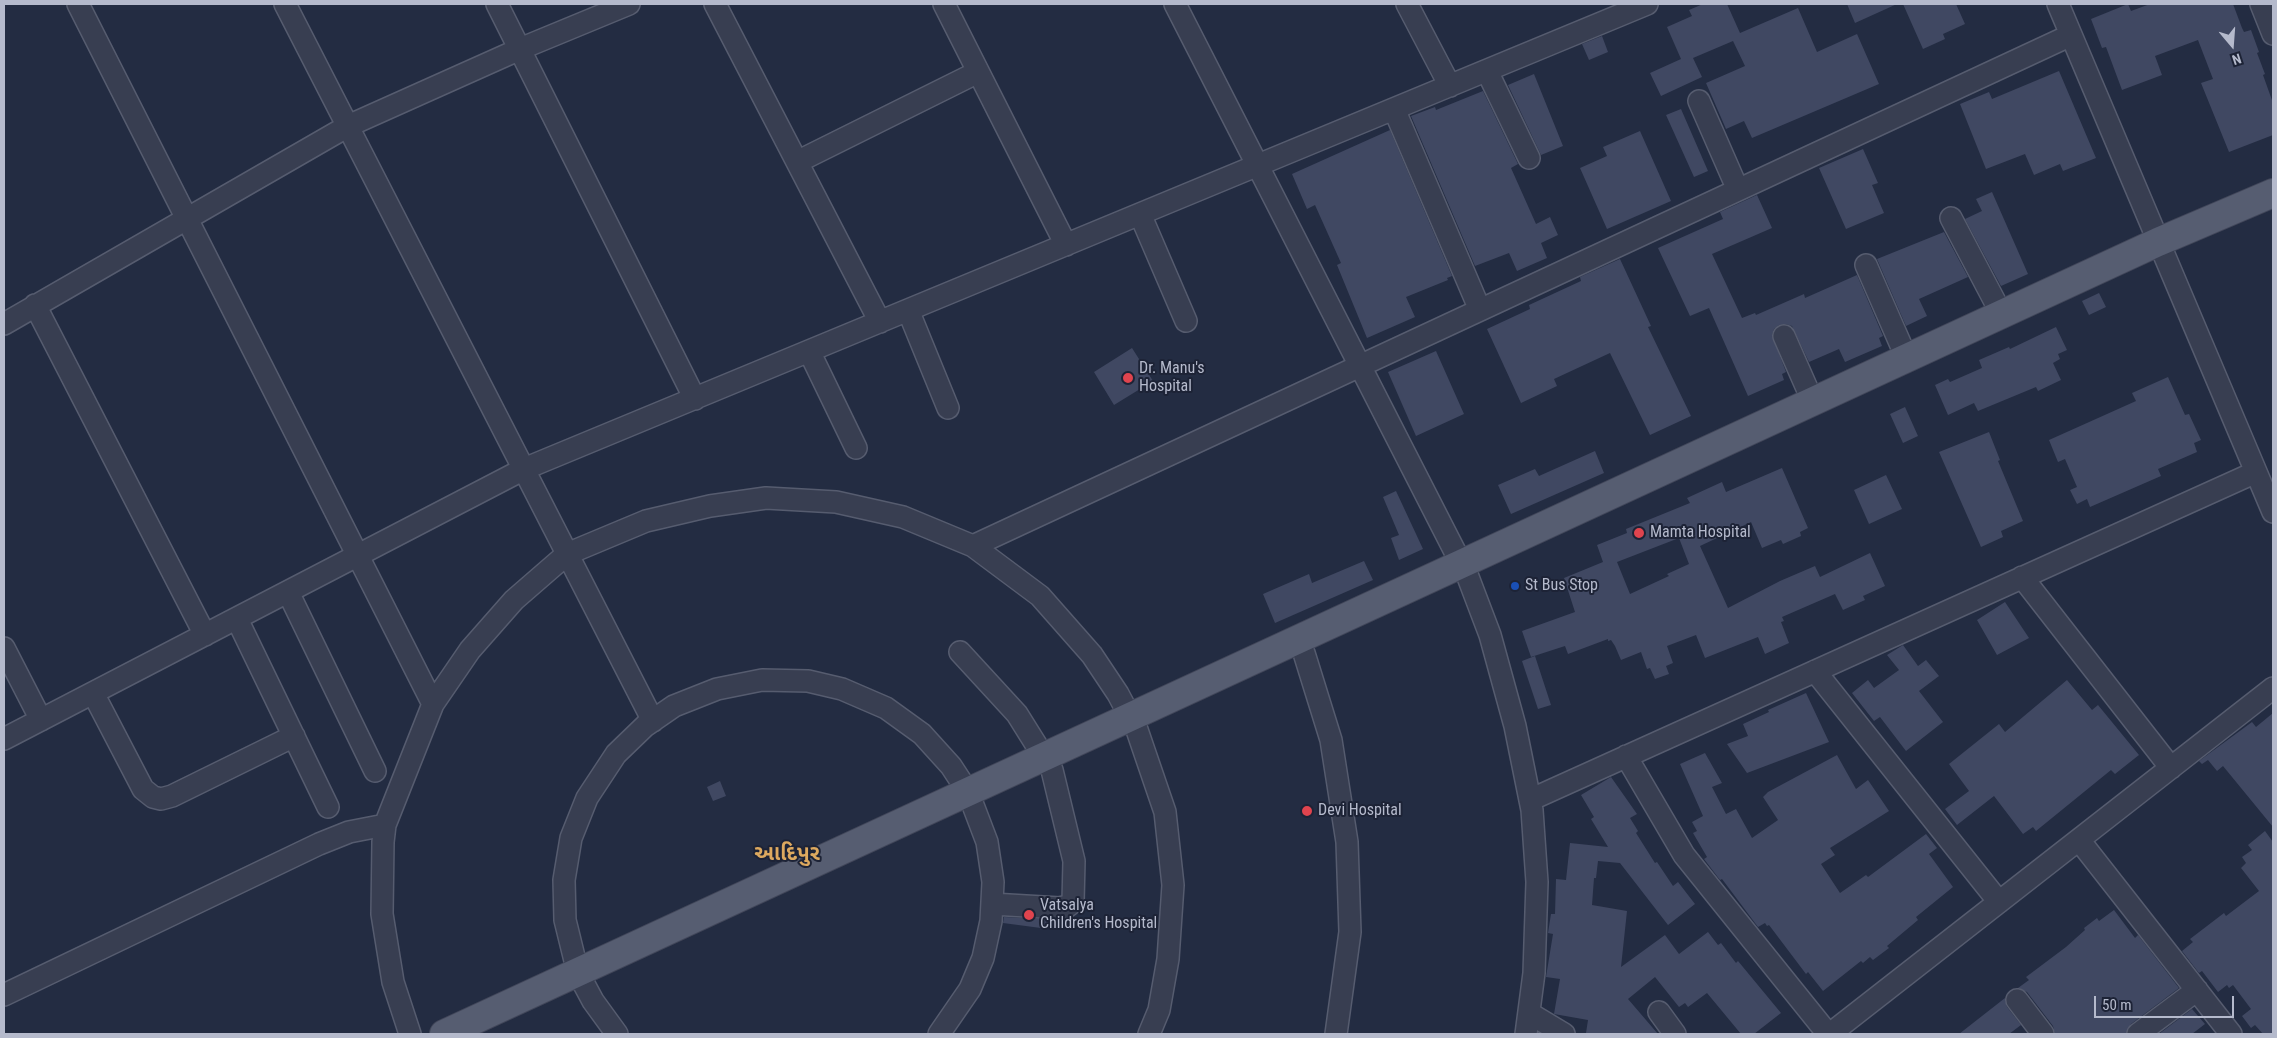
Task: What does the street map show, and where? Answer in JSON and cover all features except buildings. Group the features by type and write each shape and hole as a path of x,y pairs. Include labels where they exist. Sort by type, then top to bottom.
{"main road":[{"path":"444,1034 581,979 2160,249 2273,192"},
{"path":"1133,724 1304,653 1465,571 1813,402 2002,315 2160,249 2273,208"},
{"path":"478,1034 581,979"}],"street":[{"path":"78,4 433,704"},
{"path":"285,4 653,721"},
{"path":"498,4 695,399"},
{"path":"4,324 348,126 520,49 630,4"},
{"path":"715,4 880,322"},
{"path":"944,4 1066,245"},
{"path":"1174,4 1465,571 1490,635 1515,726 1530,800 1537,882 1534,973 1526,1034"},
{"path":"1407,4 1450,86"},
{"path":"4,739 524,469 1487,71 1607,11 1647,4"},
{"path":"2058,4 2160,249 2273,512"},
{"path":"2261,4 2273,34"},
{"path":"973,546 2071,35"},
{"path":"1487,71 1530,158"},
{"path":"797,162 978,72"},
{"path":"1699,101 1738,190"},
{"path":"1394,109 1480,310"},
{"path":"1140,214 1186,322"},
{"path":"1951,218 2002,315"},
{"path":"1866,265 1907,359"},
{"path":"35,305 204,635"},
{"path":"908,310 948,408"},
{"path":"1784,336 1813,402"},
{"path":"809,351 856,448"},
{"path":"1530,800 2256,472"},
{"path":"410,1034 393,982 382,914 385,825 433,704 470,650 514,600 567,554 646,521 710,506 766,498 836,502 903,517 973,546 1040,596 1092,655 1133,724 1165,812 1173,885 1168,959 1159,1010 1149,1034"},
{"path":"2022,577 2171,768"},
{"path":"288,592 374,772"},
{"path":"237,619 328,807"},
{"path":"4,648 41,720"},
{"path":"960,652 1018,714 1049,763 1074,861 1073,902 1068,906 1060,908 992,904"},
{"path":"1304,653 1331,740 1347,842 1350,932 1336,1034"},
{"path":"1815,671 1999,902"},
{"path":"617,1034 593,1001 581,979 565,920 564,880 571,838 587,798 616,754 653,721 674,706 717,689 762,680 808,681 842,689 886,708 922,734 951,766 971,799 987,842 993,882 991,921 983,958 970,989 939,1034"},
{"path":"1626,756 1684,855 1829,1034 2273,688"},
{"path":"93,693 143,790 152,797 161,799 172,796 294,736"},
{"path":"4,995 319,844 350,832 385,825"},
{"path":"2079,840 2231,1034"},
{"path":"2138,1034 2197,990"},
{"path":"2017,1000 2043,1034"},
{"path":"1659,1012 1675,1034"},
{"path":"1529,1013 1564,1034"}],"place":[{"name":"Dr. Manu's Hospital","path":"1128,378"},
{"name":"Mamta Hospital","path":"1639,533"},
{"name":"St Bus Stop","path":"1515,586"},
{"name":"Devi Hospital","path":"1307,811"},
{"name":"Vatsalya Children's Hospital","path":"1029,915"}],"district":[{"name":"આદિપુર","path":"787,855"}]}
